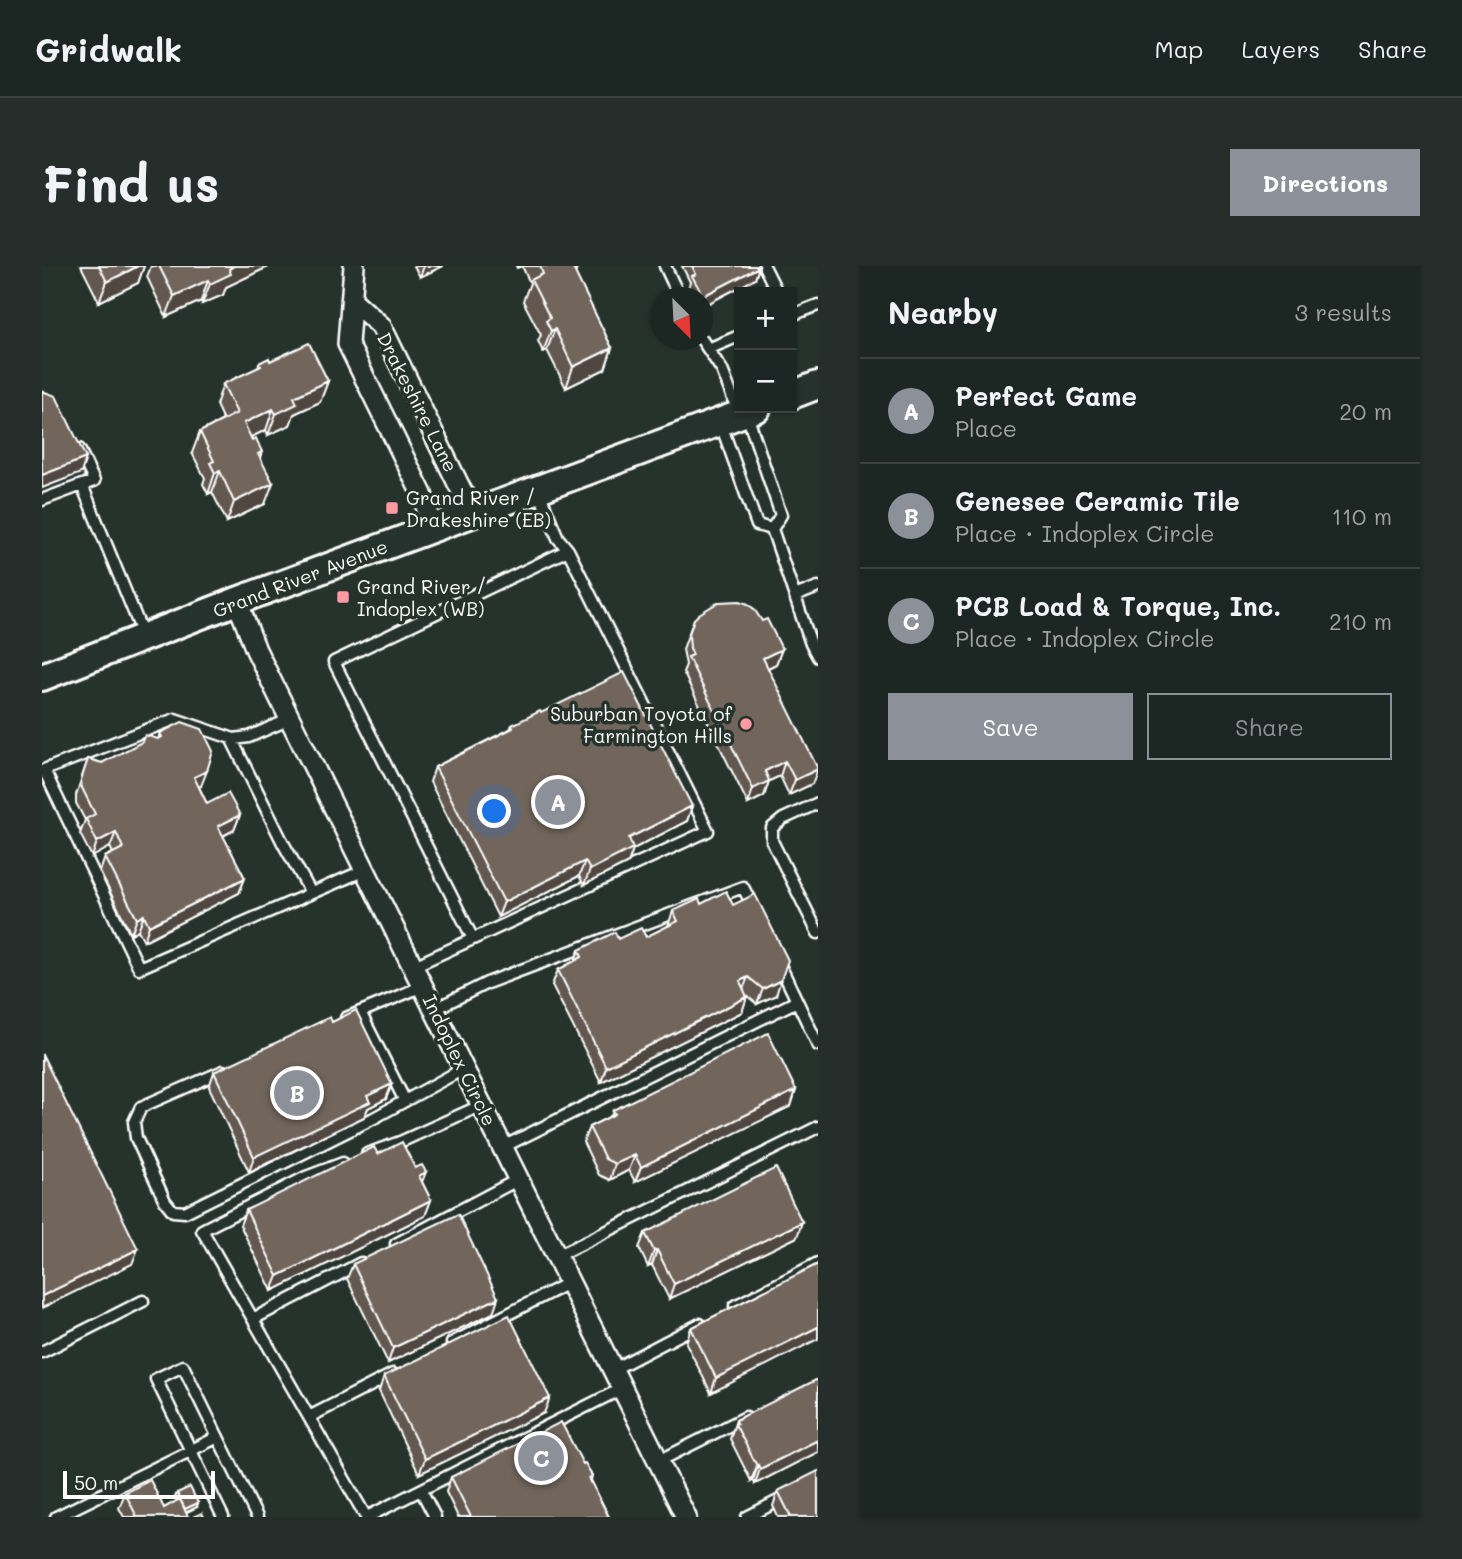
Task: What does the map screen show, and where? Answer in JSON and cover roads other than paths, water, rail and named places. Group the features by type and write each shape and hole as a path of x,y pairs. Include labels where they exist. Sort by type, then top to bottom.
{"main road":[{"path":"797,393 818,385"},
{"name":"Grand River Avenue","path":"42,677 472,512 740,414"}],"street":[{"name":"Drakeshire Lane","path":"354,266 348,344 422,494 433,528"},
{"name":"Drakeshire Lane","path":"352,300 381,326 472,512"},
{"name":"Indoplex Circle","path":"237,601 256,650 687,1517"}],"lane":[{"path":"665,266 675,287"},
{"path":"764,266 774,287"},
{"path":"797,313 818,305"},
{"path":"713,342 734,337"},
{"path":"709,350 722,370 781,515 772,529"},
{"path":"740,414 757,525 772,529"},
{"path":"42,500 94,481 76,443"},
{"path":"82,485 145,638"},
{"path":"414,966 708,831 568,550 558,538 537,488"},
{"path":"772,529 811,644 818,657"},
{"path":"473,939 334,662 568,550"},
{"path":"795,596 818,587"},
{"path":"290,719 249,737 231,738 175,719 44,770 139,968 365,870"},
{"path":"231,738 311,893"},
{"path":"818,803 783,819 772,828 772,841 818,933"},
{"path":"435,1009 487,983 743,887 758,919"},
{"path":"774,952 818,1045"},
{"path":"338,1021 423,986"},
{"path":"503,1147 797,1001"},
{"path":"360,1012 405,1101"},
{"path":"234,1066 141,1107 134,1122 136,1138 165,1201 173,1211 185,1212 463,1069"},
{"path":"482,1105 400,1142 306,1177 202,1230 367,1517 623,1388"},
{"path":"557,1256 818,1127"},
{"path":"386,1249 519,1179"},
{"path":"253,1319 374,1256"},
{"path":"722,1313 818,1263"},
{"path":"446,1346 570,1282"},
{"path":"42,1352 143,1301"},
{"path":"614,1369 710,1319"},
{"path":"223,1517 156,1379 183,1366 257,1517"},
{"path":"309,1418 396,1372"},
{"path":"659,1461 757,1411"},
{"path":"56,1517 218,1437"},
{"path":"421,1490 435,1517"},
{"path":"747,1517 794,1492"}],"place":[{"name":"Grand River / Drakeshire (EB)","path":"392,508"},
{"name":"Grand River / Indoplex (WB)","path":"343,597"},
{"name":"Suburban Toyota of Farmington Hills","path":"746,724"},
{"name":"Perfect Game","path":"558,802"},
{"name":"Genesee Ceramic Tile","path":"297,1093"},
{"name":"PCB Load & Torque, Inc.","path":"541,1458"}]}
